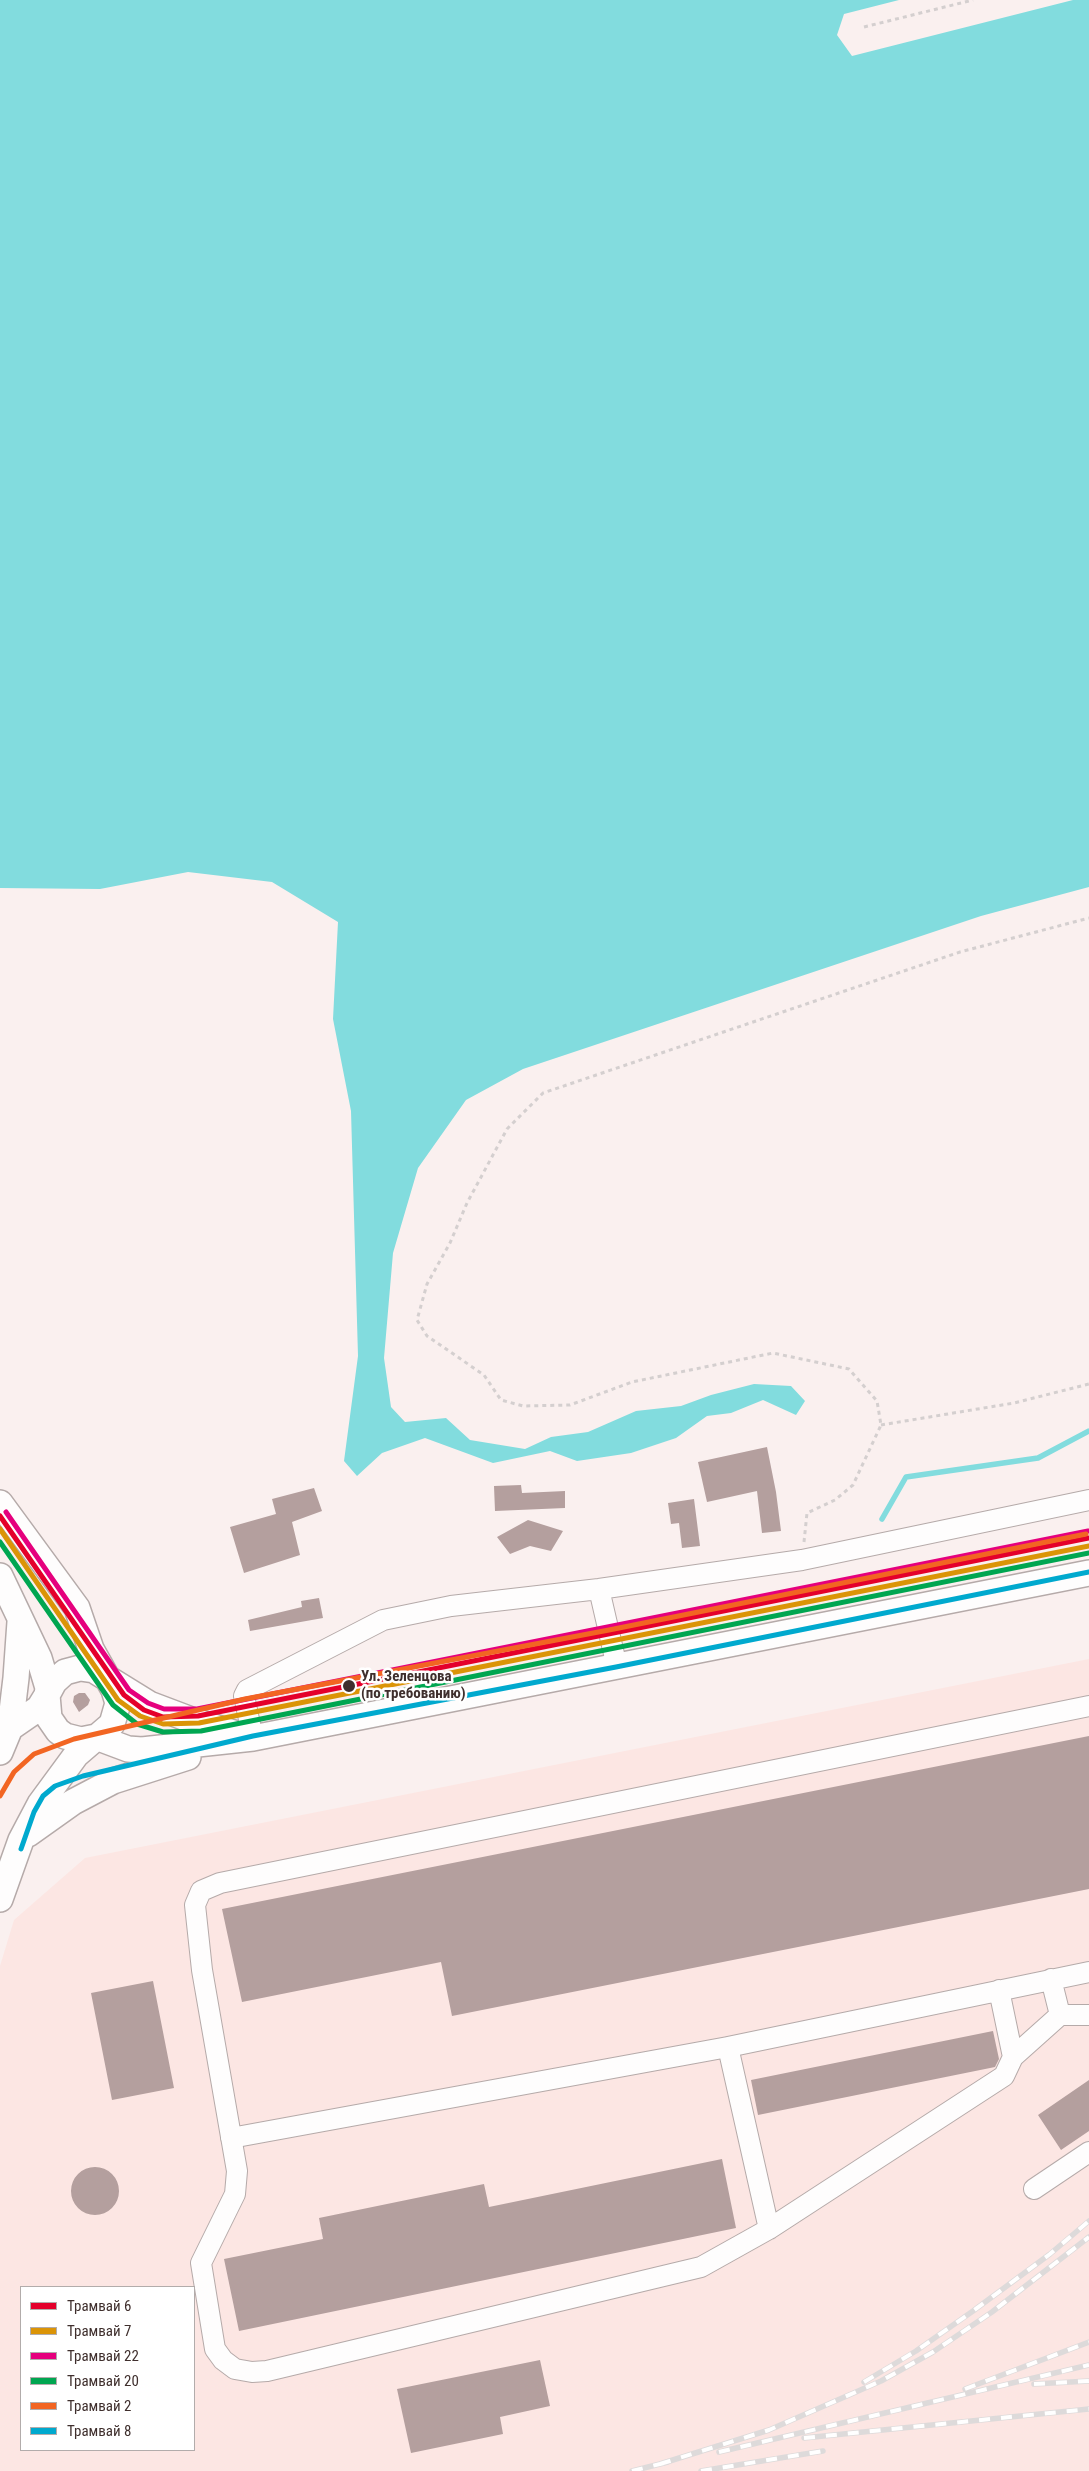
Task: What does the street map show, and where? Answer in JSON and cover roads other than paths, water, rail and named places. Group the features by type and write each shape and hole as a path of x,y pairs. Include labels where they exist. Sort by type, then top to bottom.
{"main road":[{"path":"0,1503 76,1608 91,1649 118,1699 117,1711 108,1729 92,1739 76,1756 54,1784 20,1840 0,1899"},
{"path":"0,1576 45,1675 49,1718 58,1731 73,1739 92,1739 128,1749 142,1750 253,1738 1089,1574"},
{"path":"0,1752 10,1728 20,1617"},
{"path":"10,1728 39,1708 66,1672 80,1668 94,1670 130,1694 172,1714 253,1738"},
{"path":"20,1840 57,1812 131,1773 253,1738"}],"lane":[{"path":"253,1738 244,1696 247,1690 382,1620 451,1606 599,1589 802,1560 1089,1500"},
{"path":"599,1589 617,1667"},
{"path":"1089,1706 220,1883 201,1891 195,1905 202,1970 237,2171 236,2194 202,2257 200,2268 215,2349 223,2360 235,2368 252,2372 267,2371 701,2266 769,2229 1004,2076 1013,2057 1060,2015 1089,2015"},
{"path":"231,2138 728,2047 1089,1972"},
{"path":"1051,1979 1060,2015"},
{"path":"999,1990 1013,2057"},
{"path":"728,2047 769,2229"},
{"path":"1034,2189 1089,2152"}],"water":[{"path":"0,0 899,0 844,14 837,35 852,56 1073,0 1089,0 1089,887 981,916 523,1069 466,1100 418,1168 393,1253 384,1358 391,1407 405,1422 446,1418 470,1440 525,1449 551,1437 588,1432 636,1411 681,1406 711,1395 754,1384 791,1386 805,1401 796,1415 763,1400 731,1413 707,1416 676,1438 631,1453 577,1461 550,1451 493,1463 425,1438 382,1453 357,1476 344,1461 358,1356 351,1111 333,1019 338,922 272,882 188,872 100,889 0,888"}],"waterway":[{"path":"882,1519 906,1477 1038,1458 1089,1431"}],"railway":[{"path":"864,2382 916,2351 973,2311 1050,2254 1089,2221"},
{"path":"660,2464 769,2430 881,2381 933,2352 992,2312 1089,2237"},
{"path":"965,2389 1089,2342"},
{"path":"719,2452 1089,2365"},
{"path":"1034,2384 1089,2381"},
{"path":"804,2438 1089,2409"},
{"path":"701,2471 823,2451"},
{"path":"632,2471 668,2462"}],"tram line":[{"name":"22","path":"6,1512 129,1690 148,1703 164,1709 197,1709 1088,1531"},
{"name":"6","path":"0,1516 124,1695 144,1710 163,1717 198,1716 1089,1538"},
{"name":"7","path":"0,1529 118,1700 140,1716 163,1724 199,1723 1089,1546"},
{"name":"2","path":"0,1796 14,1772 34,1754 74,1739 245,1699 609,1630 1086,1534"},
{"name":"20","path":"0,1542 113,1705 137,1724 163,1732 201,1731 1089,1553"},
{"name":"8","path":"21,1849 34,1812 43,1796 55,1786 83,1776 253,1736 616,1667 1089,1572"}],"place":[{"name":"Ул. Зеленцова (по требованию)","path":"349,1686"}]}
